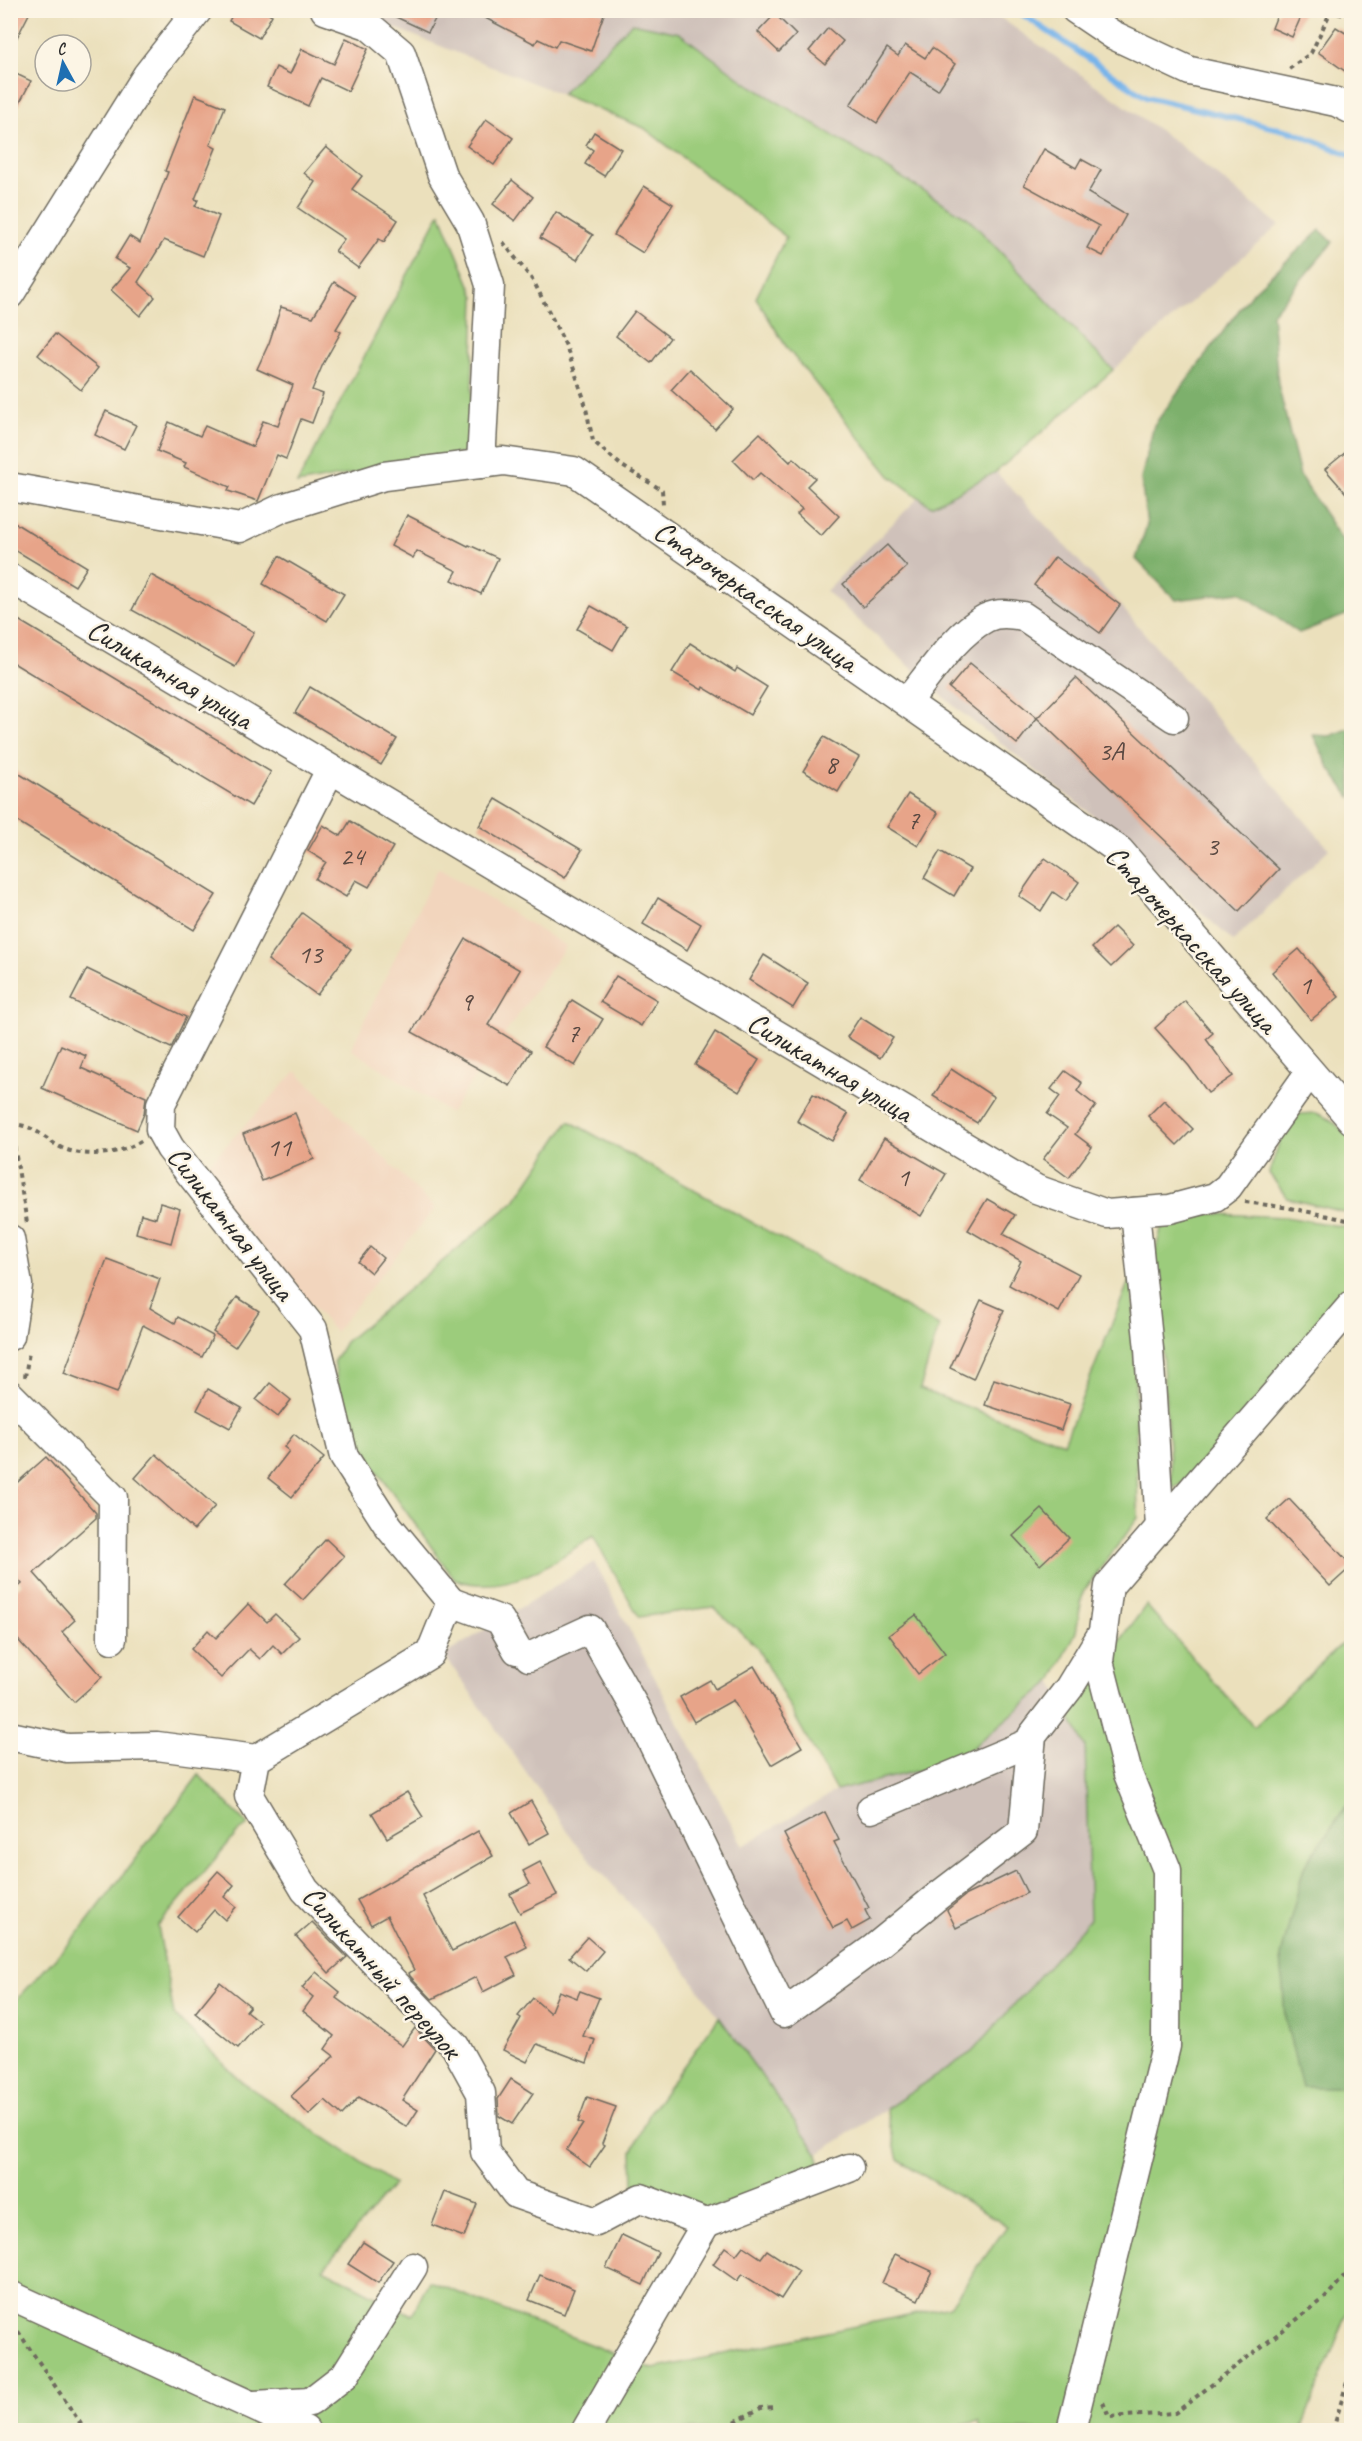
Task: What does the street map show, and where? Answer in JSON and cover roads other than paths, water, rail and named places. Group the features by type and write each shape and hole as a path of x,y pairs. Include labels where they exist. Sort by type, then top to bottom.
{"street":[{"path":"10,294 147,75 198,10"},
{"path":"325,10 368,25 401,53 442,175 470,222 490,285 481,464"},
{"path":"1076,10 1113,35 1190,71 1336,102 1352,110"},
{"name":"Старочеркасская улица","path":"10,487 240,528 282,508 384,476 503,461 574,471 1120,851 1352,1120"},
{"name":"Силикатная улица","path":"10,578 1036,1189 1107,1214 1170,1209 1215,1197 1228,1186 1310,1073"},
{"path":"907,702 965,632 988,617 1006,613 1023,616 1174,718"},
{"name":"Силикатная улица","path":"330,770 161,1104 160,1130 170,1148 313,1329 344,1457 389,1527 451,1602"},
{"path":"1135,1212 1149,1349 1160,1527"},
{"path":"10,1239 18,1285 10,1336"},
{"path":"1071,2430 1166,2046 1167,1870 1128,1774 1099,1661 1109,1586 1352,1305"},
{"path":"10,1395 113,1498 111,1639"},
{"path":"10,1736 67,1748 157,1746 256,1759 430,1654 451,1602 500,1620 523,1654 590,1629 638,1713 784,2013 874,1948 1023,1831 1032,1736 1069,1688 1103,1633"},
{"path":"871,1809 1031,1742"},
{"name":"Силикатный переулок","path":"256,1759 249,1796 305,1890 454,2046 481,2093 485,2152 516,2194 596,2222 641,2198 706,2223"},
{"path":"586,2430 706,2223 849,2168"},
{"path":"249,2405 310,2402 345,2375 413,2266"},
{"path":"10,2295 305,2430"}],"waterway":[{"path":"1016,10 1146,97 1293,132 1352,156"}]}
